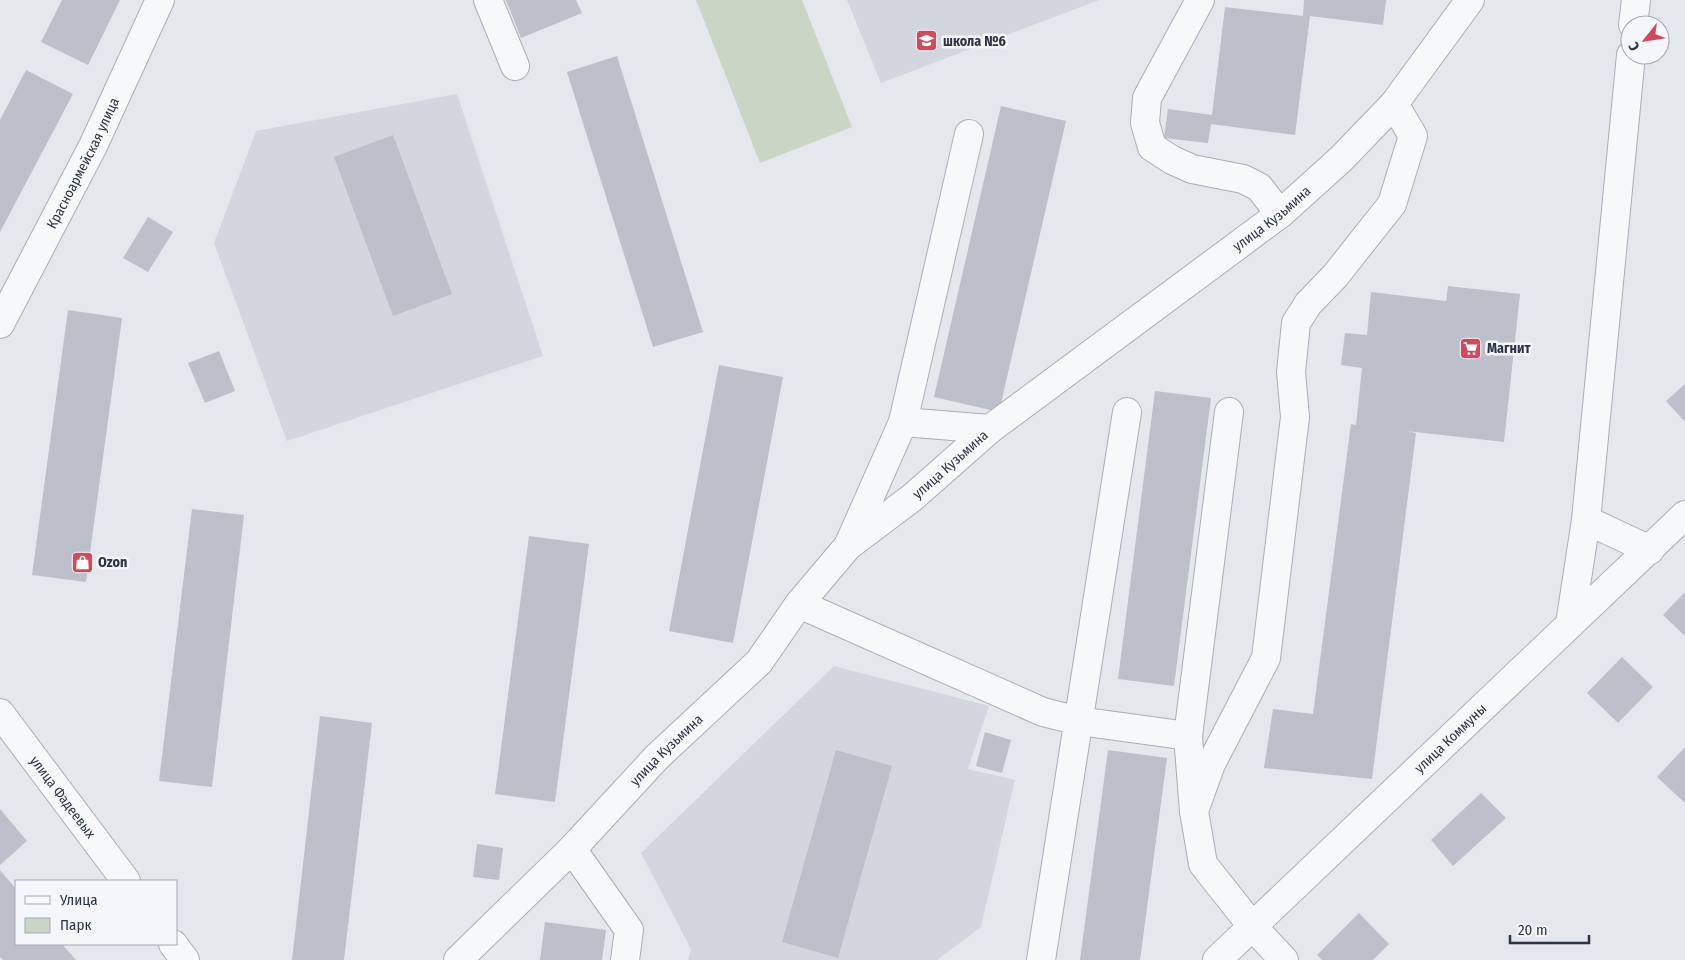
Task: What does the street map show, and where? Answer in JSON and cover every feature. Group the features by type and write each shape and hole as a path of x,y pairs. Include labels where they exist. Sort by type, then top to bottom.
{"street":[{"name":"Красноармейская улица","path":"0,324 93,146 160,0"},
{"path":"488,0 516,66"},
{"path":"1200,0 1147,98 1145,124 1152,147 1172,160 1192,169 1243,179 1259,188 1280,214"},
{"name":"улица Кузьмина","path":"458,960 572,849 656,757 759,662 799,604 848,546 912,497 990,429 1280,214 1341,159 1394,104 1470,0"},
{"path":"1635,15 1636,0"},
{"path":"1570,624 1586,520 1630,65"},
{"path":"1194,811 1211,764 1266,658 1295,416 1291,372 1296,323 1308,304 1335,276 1392,204 1413,136 1394,104"},
{"path":"848,546 903,422 969,134"},
{"path":"1041,960 1127,412"},
{"path":"1229,412 1188,736 1194,811 1202,864 1252,926 1284,960"},
{"path":"903,422 990,429"},
{"name":"улица Коммуны","path":"1217,960 1650,550 1685,514"},
{"path":"1586,520 1650,550"},
{"path":"799,604 999,694 1044,712 1079,721 1188,736"},
{"name":"улица Фадеевых","path":"0,713 125,880"},
{"path":"572,849 629,930 625,960"},
{"path":"173,945 185,960"}],"shaded area":[{"name":"школа №6","path":"847,0 1099,0 881,83"},
{"path":"457,94 543,356 287,441 214,243 256,131"},
{"path":"834,666 989,706 968,769 1015,780 981,927 937,960 688,960 691,949 641,853"}],"green space":[{"path":"696,0 802,0 852,127 760,163"}],"building":[{"path":"62,0 120,0 88,65 41,42"},
{"path":"506,0 576,0 582,13 521,38"},
{"path":"1304,0 1386,0 1383,25 1310,16 1295,135 1211,124 1208,143 1164,138 1168,109 1212,115 1225,7 1303,16"},
{"path":"617,56 703,332 653,347 567,72"},
{"path":"26,70 73,94 0,232 0,120"},
{"path":"1001,106 1066,121 999,412 934,397"},
{"path":"393,135 452,294 393,316 334,157"},
{"path":"148,217 173,232 148,272 123,258"},
{"path":"1448,286 1520,294 1504,442 1406,431 1416,433 1372,779 1264,768 1273,709 1313,714 1351,424 1356,425 1362,368 1341,365 1345,333 1367,335 1371,292 1446,301"},
{"path":"68,310 122,318 86,582 32,575"},
{"path":"219,351 235,391 205,403 188,363"},
{"path":"719,365 783,377 733,643 669,631"},
{"path":"1685,384 1685,422 1666,401"},
{"path":"1155,391 1211,398 1174,686 1118,679"},
{"path":"192,509 244,515 212,787 159,781"},
{"path":"529,536 589,544 555,802 495,794"},
{"path":"1685,592 1685,636 1663,615"},
{"path":"1622,657 1653,687 1618,723 1587,693"},
{"path":"320,716 372,723 344,960 292,960"},
{"path":"985,732 1011,740 1002,773 976,766"},
{"path":"1685,747 1685,803 1657,777"},
{"path":"836,750 892,766 838,958 782,942"},
{"path":"1108,750 1167,758 1140,960 1080,960"},
{"path":"1481,793 1506,818 1453,866 1431,840"},
{"path":"0,809 27,841 0,865"},
{"path":"477,844 503,848 499,880 473,877"},
{"path":"0,870 15,888 15,945 63,945 76,960 3,960 0,957"},
{"path":"1359,913 1389,944 1373,960 1322,960 1317,955"},
{"path":"545,922 606,930 602,960 540,960"}],"place":[{"name":"школа №6","path":"927,41"},
{"name":"Магнит","path":"1471,348"},
{"name":"Ozon","path":"82,562"}]}
